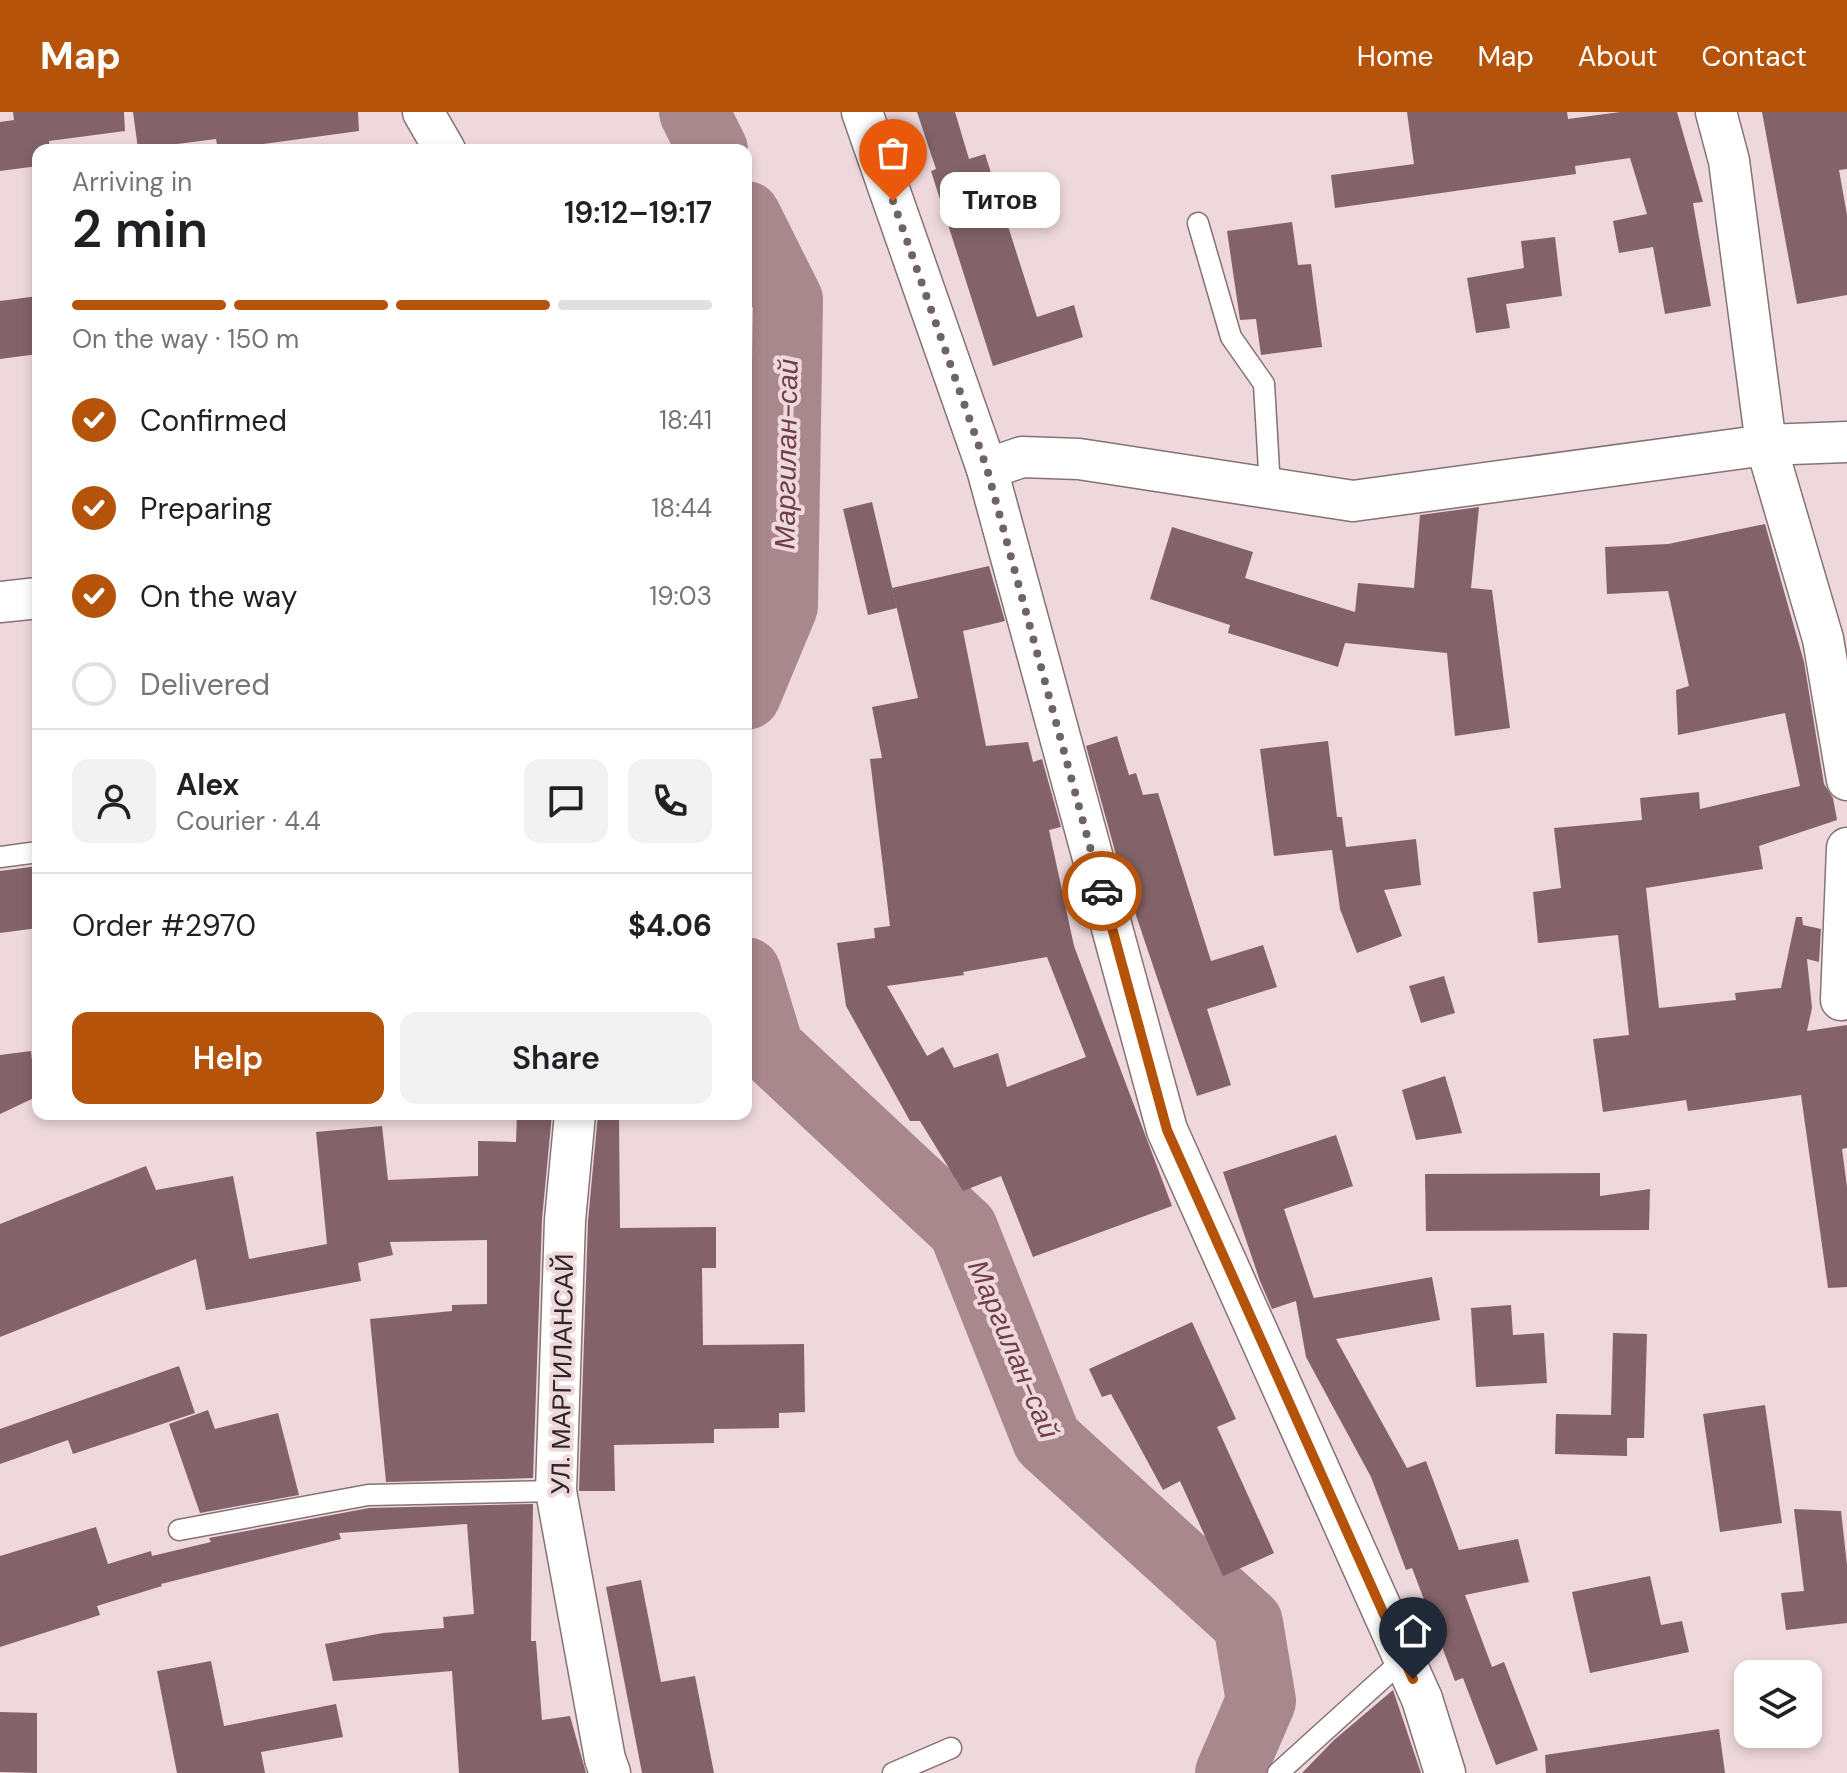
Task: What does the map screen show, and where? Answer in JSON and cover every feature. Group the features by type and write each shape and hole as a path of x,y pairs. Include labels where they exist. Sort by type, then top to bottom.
{"street":[{"path":"423,112 442,144"},
{"path":"862,112 987,469 1167,1130 1422,1699 1445,1773"},
{"path":"1716,112 1729,161 1766,445 1823,639 1847,780"},
{"path":"987,469 1022,457 1079,459 1353,501 1766,445 1847,442"},
{"path":"0,602 32,599"},
{"path":"1841,1000 1847,848"},
{"name":"УЛ. МАРГИЛАНСАЙ","path":"574,1120 565,1220 556,1491 610,1773"}],"lane":[{"path":"1198,223 1231,337 1264,384 1270,488"},
{"path":"0,857 32,853"},
{"path":"179,1530 368,1495 556,1491"},
{"path":"1278,1773 1404,1659"},
{"path":"893,1773 951,1748"}],"building":[{"path":"13,112 124,112 125,131 32,144 32,167 0,171 0,122 14,120"},
{"path":"133,112 358,112 359,131 264,144 217,144 216,139 177,144 137,144"},
{"path":"917,112 955,112 969,159 985,154 1037,317 1074,305 1083,337 993,366 931,171 936,169"},
{"path":"1407,112 1567,112 1568,119 1620,112 1677,112 1703,202 1693,203 1711,306 1665,314 1653,247 1619,253 1613,221 1647,214 1630,158 1575,166 1576,174 1335,208 1331,175 1414,164"},
{"path":"1762,112 1847,112 1847,169 1839,170 1847,215 1847,295 1797,304"},
{"path":"1292,222 1298,265 1311,264 1322,347 1261,355 1256,319 1240,320 1227,231"},
{"path":"1555,237 1562,296 1506,304 1510,328 1476,333 1467,278 1524,268 1521,241"},
{"path":"32,297 32,355 0,359 0,301"},
{"path":"872,502 897,608 868,615 843,509"},
{"path":"1479,507 1471,588 1492,590 1510,728 1455,736 1447,653 1345,643 1338,667 1228,633 1230,625 1150,599 1172,527 1253,552 1245,578 1355,612 1358,583 1414,588 1420,515"},
{"path":"1765,524 1804,662 1824,784 1833,798 1837,820 1759,846 1763,869 1646,888 1659,1008 1736,1000 1735,993 1781,988 1796,917 1802,917 1803,925 1821,929 1819,962 1807,959 1812,1008 1807,1031 1847,1025 1847,1148 1842,1149 1847,1187 1847,1287 1828,1288 1801,1095 1688,1111 1686,1100 1603,1112 1593,1039 1629,1035 1618,935 1538,943 1533,892 1561,888 1554,828 1642,820 1640,798 1699,792 1700,809 1800,786 1785,713 1678,735 1676,690 1689,686 1668,591 1607,594 1605,547 1668,544"},
{"path":"989,566 1005,621 963,631 986,746 1028,742 1033,762 1042,759 1061,827 1049,830 1074,946 1172,1206 1033,1257 1001,1176 963,1191 920,1121 910,1121 846,1006 837,943 875,938 874,928 890,926 870,759 882,758 872,707 918,698 892,588","holes":["1047,957 1086,1057 1007,1087 998,1053 954,1068 943,1047 927,1056 887,986 964,975 963,972"]},
{"path":"1117,736 1129,775 1136,773 1143,795 1158,793 1211,961 1263,945 1277,987 1207,1009 1231,1085 1197,1096 1118,862 1086,746"},
{"path":"1328,741 1337,817 1342,817 1346,847 1416,839 1421,885 1384,890 1402,936 1357,953 1340,909 1332,850 1274,856 1260,749"},
{"path":"32,867 32,929 0,933 0,871"},
{"path":"1444,976 1455,1013 1421,1023 1409,986"},
{"path":"31,1051 32,1099 0,1114 0,1055"},
{"path":"1445,1076 1462,1133 1416,1140 1402,1090"},
{"path":"517,1120 551,1120 542,1219 533,1478 386,1482 370,1319 452,1311 452,1305 487,1304 487,1240 390,1242 393,1255 358,1263 361,1281 206,1310 196,1259 0,1337 0,1224 146,1166 156,1190 233,1176 249,1259 327,1244 316,1132 382,1126 388,1180 478,1176 478,1141 516,1142"},
{"path":"597,1120 619,1120 620,1228 716,1227 716,1268 702,1268 703,1345 804,1344 805,1412 779,1413 779,1428 714,1429 714,1443 614,1445 615,1491 579,1491 588,1221"},
{"path":"1336,1135 1353,1186 1284,1209 1313,1296 1432,1277 1440,1320 1336,1339 1407,1468 1426,1461 1459,1550 1518,1539 1529,1582 1465,1595 1492,1667 1504,1662 1538,1750 1496,1765 1463,1678 1455,1681 1412,1568 1406,1570 1371,1477 1306,1357 1296,1301 1272,1309 1223,1172"},
{"path":"1600,1173 1600,1196 1650,1189 1649,1230 1426,1231 1425,1174"},
{"path":"1511,1305 1513,1335 1544,1333 1547,1383 1476,1387 1471,1308"},
{"path":"1192,1322 1236,1419 1217,1427 1274,1553 1223,1576 1180,1481 1163,1490 1111,1394 1102,1397 1089,1369"},
{"path":"1613,1333 1647,1334 1644,1438 1627,1438 1627,1456 1555,1454 1556,1414 1611,1415"},
{"path":"179,1366 195,1413 73,1454 68,1440 0,1464 0,1429"},
{"path":"1765,1405 1782,1523 1720,1532 1703,1414"},
{"path":"208,1410 215,1429 278,1413 299,1495 200,1513 169,1424"},
{"path":"533,1504 531,1641 536,1641 542,1720 570,1716 586,1773 459,1773 452,1671 333,1681 325,1644 383,1633 444,1628 443,1617 474,1614 467,1524 339,1533 341,1539 161,1584 97,1606 100,1615 0,1647 0,1556 96,1527 108,1564 151,1551 152,1556 211,1542 209,1538 369,1508"},
{"path":"1794,1509 1841,1511 1847,1565 1847,1623 1786,1630 1781,1593 1804,1591"},
{"path":"1650,1576 1661,1625 1682,1621 1689,1652 1590,1673 1572,1592"},
{"path":"641,1580 661,1682 695,1676 714,1773 642,1773 606,1587"},
{"path":"211,1661 224,1726 336,1704 343,1737 261,1752 265,1773 177,1773 157,1671"},
{"path":"1393,1690 1421,1773 1302,1773 1334,1740"},
{"path":"0,1712 37,1713 37,1773 0,1772"},
{"path":"1719,1729 1725,1773 1546,1773 1545,1755"}],"waterway":[{"name":"Маргилан-сай","path":"694,112 710,144"},
{"name":"Маргилан-сай","path":"752,228 788,300 783,606 752,681"},
{"name":"Маргилан-сай","path":"752,992 769,1048 963,1229 1047,1440 1248,1623 1261,1701 1230,1773"}],"way so far":[{"path":"893,201 987,469 1102,891"}],"place":[{"name":"Титов","path":"893,201"}],"route":[{"path":"1102,891 1167,1130 1413,1679"}]}
